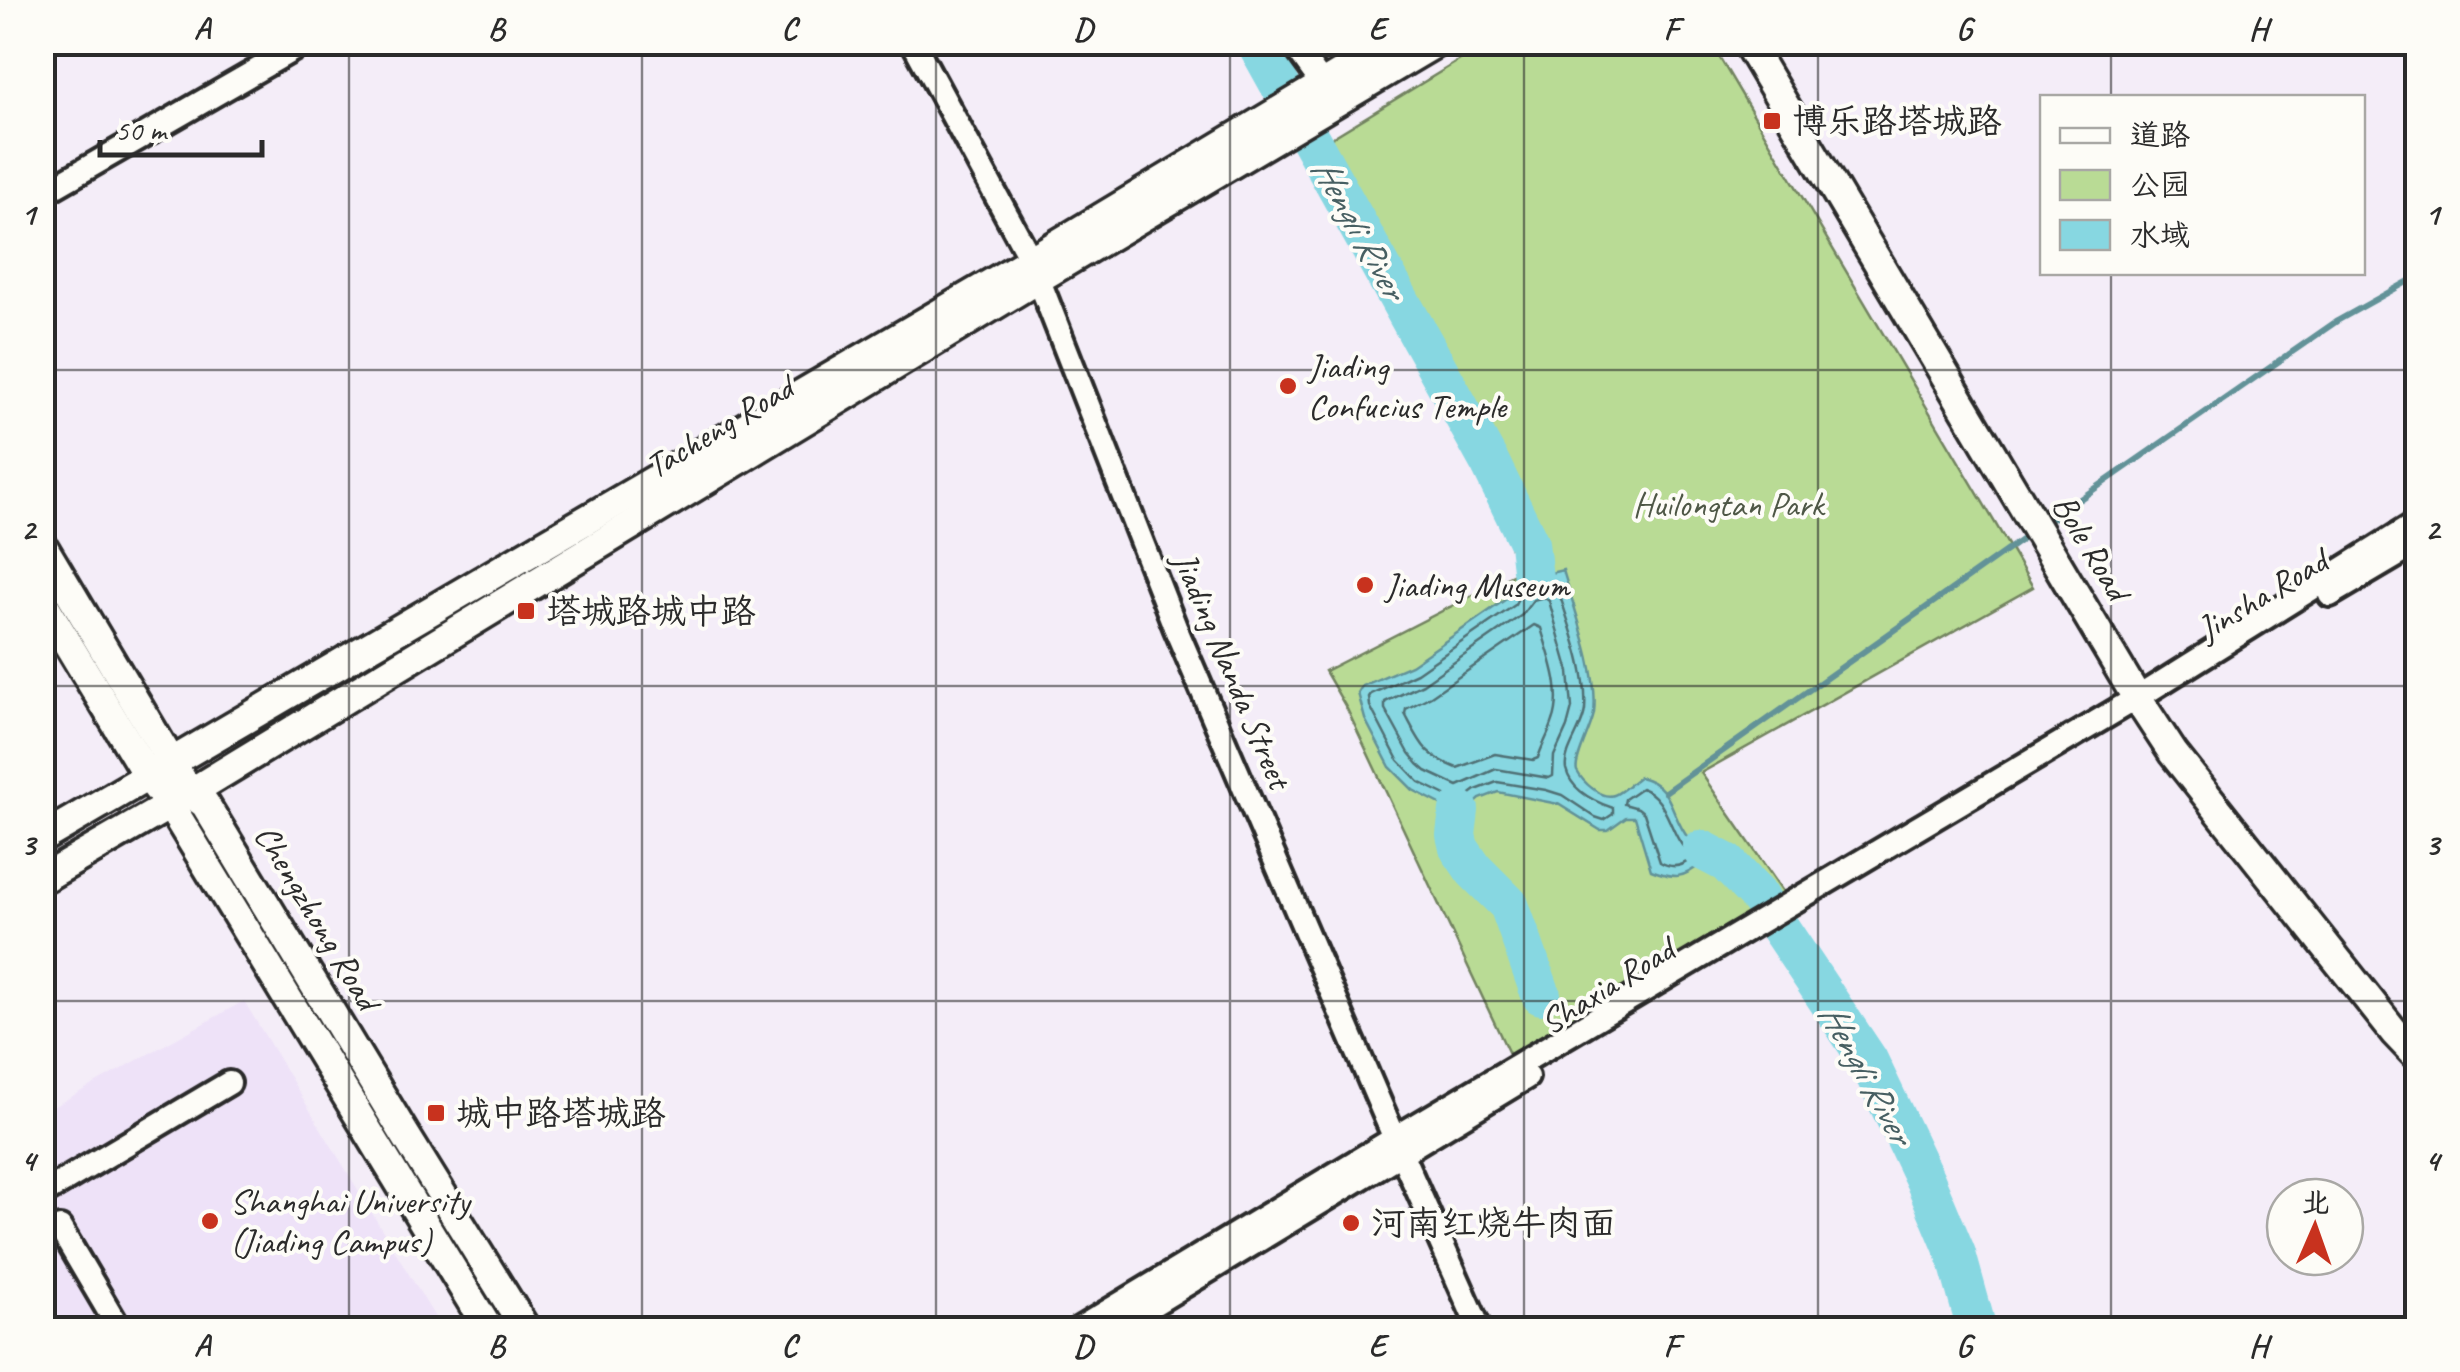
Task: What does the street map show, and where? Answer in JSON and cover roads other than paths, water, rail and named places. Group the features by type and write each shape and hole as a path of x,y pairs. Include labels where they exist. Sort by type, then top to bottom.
{"main road":[{"name":"Tacheng Road","path":"42,879 1276,125 1394,42"},
{"name":"Tacheng Road","path":"1318,96 1436,42"},
{"name":"Bole Road","path":"1747,42 2172,754 2395,1033 2418,1056"},
{"name":"Tacheng Road","path":"42,838 1035,269"},
{"name":"Chengzhong Road","path":"42,546 159,770 180,798 489,1330"},
{"path":"42,601 159,770"},
{"name":"Chengzhong Road","path":"180,798 205,804 526,1330"}],"street":[{"path":"42,194 306,42"},
{"name":"Jiading Nanda Street","path":"913,42 1035,269 1174,628 1480,1330"},
{"path":"1292,42 1318,96"},
{"path":"1077,1330 1398,1146 2140,703 2418,522"},
{"name":"Jinsha Road","path":"2140,703 2418,542"},
{"name":"Shaxia Road","path":"1111,1330 1398,1146 1750,940 2140,703"},
{"path":"120,1330 51,1233 42,1194 229,1084"}],"water":[{"path":"1563,570 1585,641 1595,697 1577,771 1592,789 1603,795 1617,794 1639,777 1659,787 1683,830 1702,850 1702,863 1684,875 1651,870 1635,817 1626,817 1608,830 1600,830 1558,804 1498,792 1480,799 1468,810 1452,810 1413,790 1390,767 1365,719 1358,693 1362,686 1411,665 1509,597 1509,586"}],"waterway":[{"name":"Hengli River","path":"1256,42 1490,463 1529,543 1533,578"},
{"path":"2044,524 2337,321 2418,276"},
{"path":"1665,792 2030,534"},
{"path":"1459,810 1459,848 1474,870 1509,905 1541,995"},
{"name":"Hengli River","path":"1702,850 1727,863 1759,897 1868,1060 1956,1254 1977,1330"}],"place":[{"name":"博乐路塔城路","path":"1772,121"},
{"name":"Jiading Confucius Temple","path":"1288,386"},
{"name":"Jiading Museum","path":"1365,585"},
{"name":"塔城路城中路","path":"526,611"},
{"name":"城中路塔城路","path":"436,1113"},
{"name":"Shanghai University (Jiading Campus)","path":"210,1221"},
{"name":"河南红烧牛肉面","path":"1351,1223"}],"park label":[{"name":"Huilongtan Park","path":"1728,504"}]}
